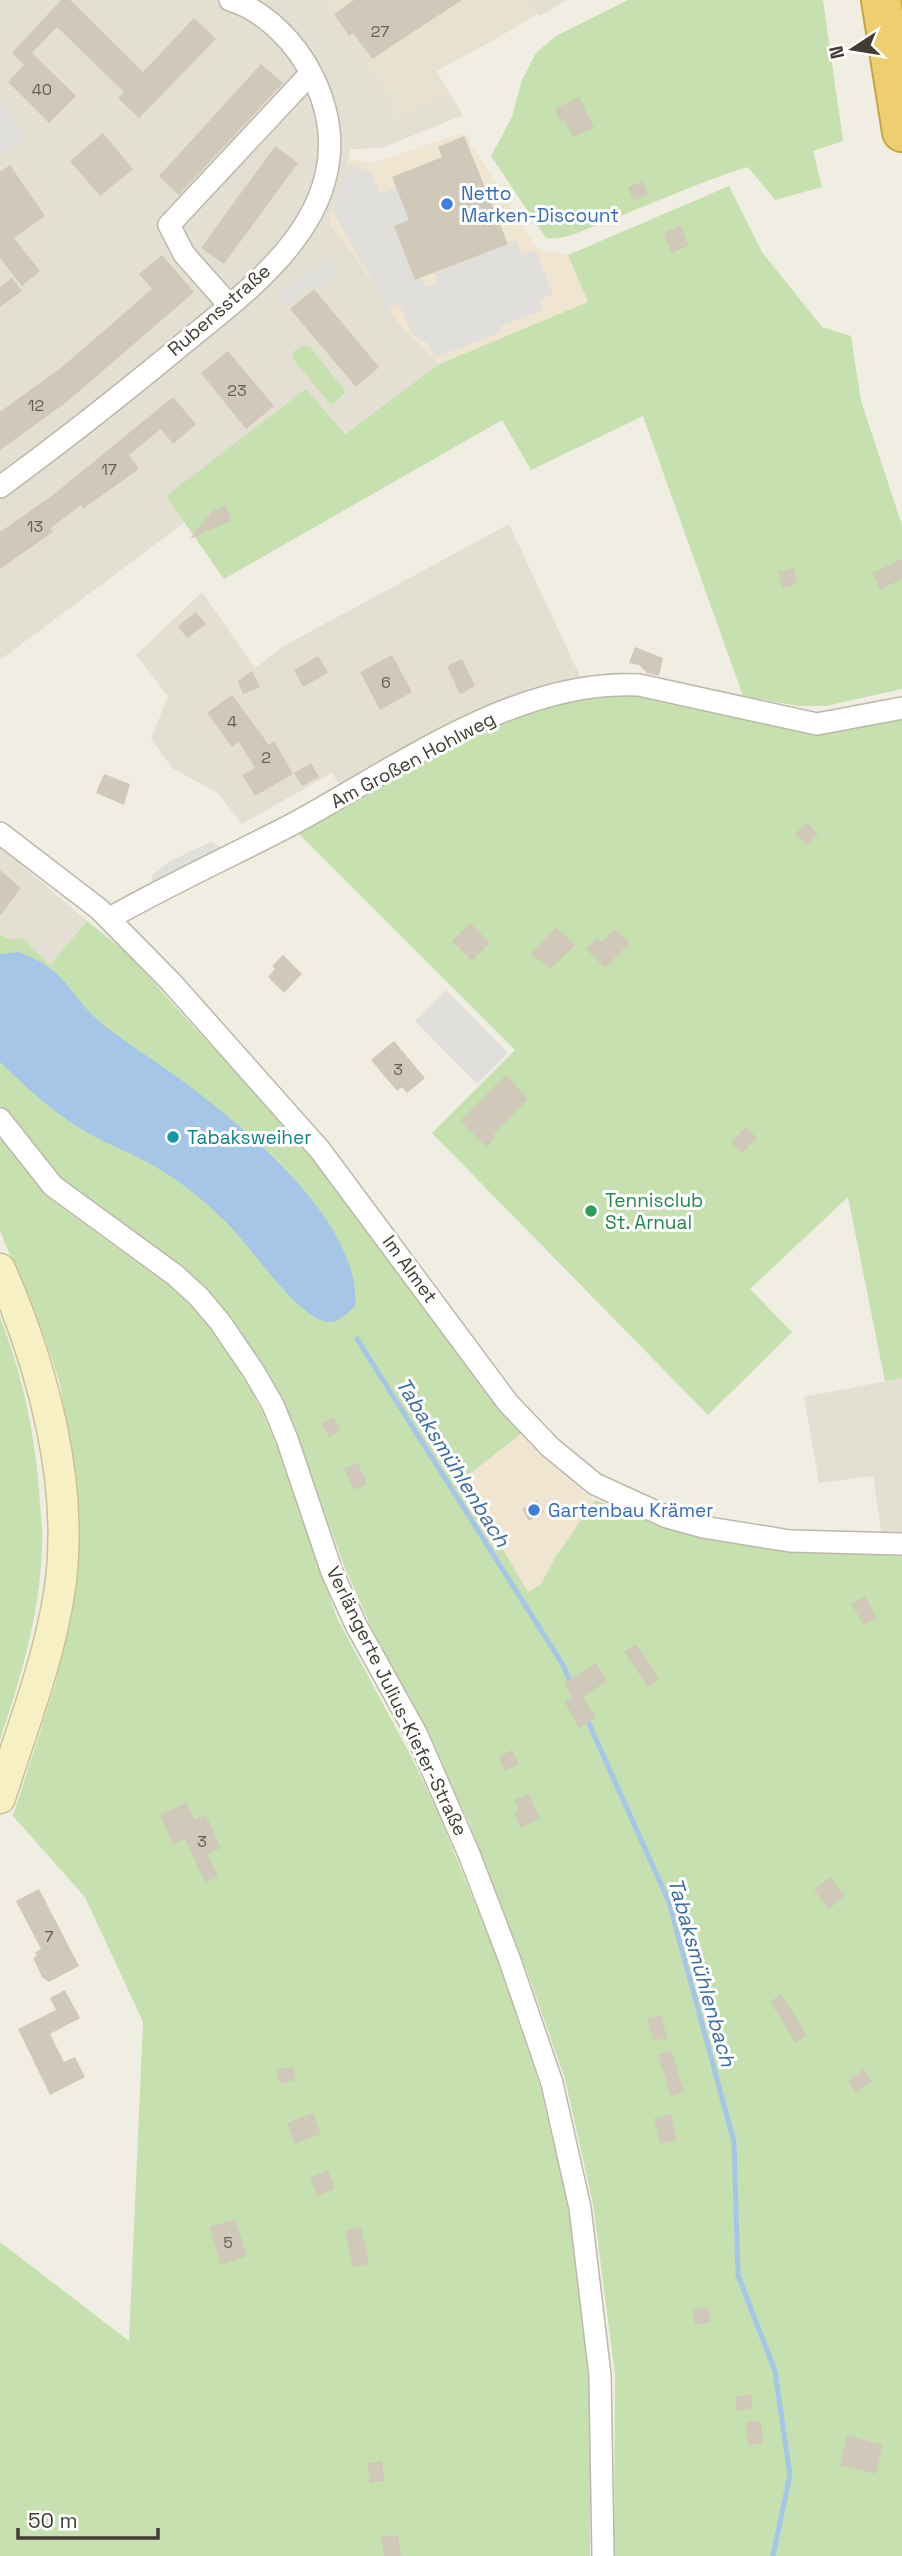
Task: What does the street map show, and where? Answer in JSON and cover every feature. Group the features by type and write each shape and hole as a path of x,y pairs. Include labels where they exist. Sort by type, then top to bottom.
{"highway":[{"path":"881,0 902,132"}],"street":[{"name":"Rubensstraße","path":"0,487 111,404 229,305 286,250 309,216 326,177 330,152 330,133 321,93 311,73 286,38 268,20 230,0"},
{"path":"229,305 184,254 169,225 311,73"},
{"name":"Am Großen Hohlweg","path":"110,918 290,825 467,727 533,700 558,693 611,684 639,685 817,724 902,708"},
{"name":"Im Almet","path":"0,833 110,918 171,982 320,1150 527,1426 586,1477 639,1506 703,1527 790,1541 902,1544"},
{"name":"Verlängerte Julius-Kiefer-Straße","path":"0,1119 53,1186 175,1275 200,1297 254,1372 273,1405 287,1439 332,1572 356,1625 416,1732 470,1854 552,2083 580,2208 600,2375 603,2556"},
{"path":"0,1269 30,1346 52,1431 59,1468 64,1551 59,1595 37,1685 0,1798"}],"shaded area":[{"path":"0,0 566,0 436,71 463,115 382,148 350,149 343,184 328,223 347,245 400,325 439,364 344,434 306,390 167,496 185,522 0,660"},
{"path":"335,0 529,0 538,13 436,71 450,94 390,122 391,101 366,63 371,59 353,33 349,36 328,5"},
{"path":"0,99 25,137 0,155"},
{"path":"461,133 466,135 537,249 568,255 588,302 439,364 400,325 347,245 328,223 349,159 373,163"},
{"path":"348,164 371,171 380,194 396,187 409,220 394,227 415,280 421,278 425,287 437,282 434,273 516,240 522,255 535,250 553,294 539,300 543,310 500,327 501,332 435,358 429,344 413,335 399,304 388,309 333,212"},
{"path":"329,259 340,272 319,288 315,284 288,306 278,294"},
{"path":"509,524 585,687 346,794 332,773 242,824 218,793 172,768 151,739 168,696 136,655 202,592 255,668 282,647"},
{"path":"211,842 234,854 153,895 152,875 170,861"},
{"path":"0,847 87,921 50,965 22,938 10,939 0,935"},
{"path":"446,990 508,1053 477,1084 415,1021"},
{"path":"902,1378 902,1535 882,1536 873,1476 819,1483 804,1397"},
{"path":"522,1433 595,1500 556,1556 541,1584 528,1592 462,1480"}],"green space":[{"path":"628,0 823,0 843,141 813,151 822,187 775,200 748,167 573,234 546,238 491,156 512,117 522,80 536,53 556,36"},
{"path":"729,186 762,252 822,327 851,336 861,401 902,525 902,689 825,706 799,706 743,696 643,416 531,470 502,420 224,579 166,496 306,389 345,434 439,364 588,302 568,255"},
{"path":"303,345 310,347 346,392 331,405 293,359 293,352"},
{"path":"611,684 803,722 902,708 902,1378 885,1381 848,1197 750,1289 792,1332 708,1415 432,1133 515,1050 290,825 467,727"},
{"path":"87,921 128,954 310,1151 522,1433 462,1480 528,1592 541,1584 556,1556 595,1500 687,1532 902,1551 902,2556 614,2556 615,2375 593,2204 565,2079 528,1974 468,1820 409,1697 376,1638 345,1568 286,1407 248,1346 181,1268 61,1179 0,1107 0,935 10,939 22,938 50,965"},
{"path":"0,1136 46,1196 191,1304 212,1329 244,1378 276,1444 337,1618 413,1760 439,1815 495,1953 540,2086 569,2208 590,2377 590,2556 0,2556 0,2242 129,2341 143,2022 85,1897 13,1816 56,1682 77,1578 80,1527 76,1480 60,1384 46,1341 0,1231"},
{"path":"0,1317 28,1409 38,1480 42,1536 38,1596 33,1621 22,1669 0,1740"}],"water":[{"name":"Tabaksweiher","path":"18,952 35,959 58,975 105,1026 216,1107 271,1155 322,1213 341,1244 352,1275 355,1306 336,1321 328,1322 316,1318 289,1295 226,1222 198,1196 156,1167 94,1137 67,1120 0,1062 0,954"}],"building":[{"path":"61,0 70,0 143,72 194,18 216,39 139,118 118,98 124,92 57,27 32,53 76,96 49,123 8,82 24,65 12,53"},
{"path":"354,0 462,0 372,59 353,33 349,36 334,14"},
{"path":"261,64 283,83 179,195 159,176"},
{"path":"579,97 594,128 572,137 565,120 561,122 554,109"},
{"path":"103,133 133,169 100,196 70,161"},
{"name":"Netto Marken-Discount","path":"464,136 508,244 415,280 394,226 409,220 392,177 442,157 438,147"},
{"path":"275,146 298,163 224,264 201,248"},
{"path":"10,165 45,216 14,238 40,271 22,286 0,258 0,172"},
{"path":"643,181 648,195 633,201 628,187"},
{"path":"681,226 689,246 671,253 663,233"},
{"path":"162,255 194,292 68,401 0,450 0,412 62,367 152,289 139,274"},
{"path":"12,278 22,291 0,307 0,287"},
{"path":"314,289 379,367 356,387 290,309"},
{"path":"228,351 274,406 246,429 201,373"},
{"path":"173,397 196,424 173,444 161,429 129,455 139,469 83,509 81,505 51,528 53,532 0,569 0,532 53,495"},
{"path":"226,505 231,521 190,539 212,511"},
{"path":"902,559 902,579 880,590 872,573"},
{"path":"793,568 797,584 783,588 778,572"},
{"path":"196,612 206,624 187,638 178,626"},
{"path":"635,647 663,658 659,676 647,673 639,665 629,663"},
{"path":"392,655 412,692 380,710 360,672"},
{"path":"318,656 328,673 303,687 294,670"},
{"path":"462,659 475,686 460,694 447,666"},
{"path":"252,671 260,687 243,694 238,681"},
{"path":"232,695 269,745 274,741 293,774 255,796 242,775 255,768 239,742 232,747 207,713"},
{"path":"311,763 319,777 302,786 294,773"},
{"path":"104,774 130,784 124,805 96,793"},
{"path":"807,822 818,834 807,845 795,834"},
{"path":"0,870 21,888 0,916"},
{"path":"470,923 490,943 472,961 452,941"},
{"path":"556,927 575,945 550,969 531,954"},
{"path":"615,929 630,943 605,968 586,949 597,938 601,942"},
{"path":"283,955 302,974 284,993 268,977 275,969 272,966"},
{"path":"394,1041 425,1078 407,1093 402,1087 397,1091 371,1060"},
{"path":"506,1075 528,1099 494,1134 496,1137 486,1147 460,1121"},
{"path":"746,1127 757,1138 742,1153 731,1142"},
{"path":"334,1417 341,1430 329,1437 321,1424"},
{"path":"358,1463 367,1484 353,1490 344,1468"},
{"path":"537,1500 544,1512 529,1521 522,1509"},
{"path":"865,1596 877,1618 864,1625 851,1604"},
{"path":"636,1644 659,1679 648,1687 624,1652"},
{"path":"596,1663 607,1681 583,1697 596,1718 579,1728 564,1701 571,1697 564,1683"},
{"path":"512,1750 519,1764 505,1771 498,1757"},
{"path":"529,1794 540,1819 520,1828 514,1813 519,1811 514,1800"},
{"path":"187,1802 195,1820 206,1815 221,1848 207,1854 218,1877 205,1883 185,1839 173,1844 160,1815"},
{"path":"830,1877 845,1896 829,1909 814,1890"},
{"path":"39,1889 79,1966 49,1982 42,1977 33,1958 37,1956 35,1952 41,1949 16,1901"},
{"path":"65,1990 80,2018 50,2034 64,2062 75,2057 85,2077 50,2095 18,2029 56,2010 50,1998"},
{"path":"781,1994 807,2035 796,2043 770,2002"},
{"path":"661,2015 667,2038 653,2041 647,2019"},
{"path":"671,2050 684,2092 671,2096 658,2055"},
{"path":"293,2066 296,2080 280,2084 276,2070"},
{"path":"864,2069 872,2081 856,2093 848,2081"},
{"path":"313,2113 321,2134 295,2144 287,2123"},
{"path":"671,2114 677,2140 660,2144 654,2118"},
{"path":"328,2170 335,2189 317,2196 310,2177"},
{"path":"235,2219 247,2256 221,2265 209,2227"},
{"path":"361,2227 369,2264 353,2268 345,2231"},
{"path":"708,2307 711,2322 695,2325 692,2310"},
{"path":"751,2394 753,2408 737,2411 735,2397"},
{"path":"761,2421 763,2444 748,2445 746,2422"},
{"path":"847,2435 883,2445 876,2474 840,2465"},
{"path":"382,2461 384,2481 370,2483 367,2463"},
{"path":"398,2535 401,2556 384,2556 381,2537"}],"waterway":[{"name":"Tabaksmühlenbach","path":"357,1339 563,1665 572,1686"},
{"name":"Tabaksmühlenbach","path":"586,1717 669,1902 734,2142 738,2275 775,2371 790,2475 773,2556"}],"place":[{"name":"Netto Marken-Discount","path":"447,204"},
{"name":"Tabaksweiher","path":"173,1137"},
{"name":"Tennisclub St. Arnual","path":"591,1211"},
{"name":"Gartenbau Krämer","path":"534,1510"}]}
